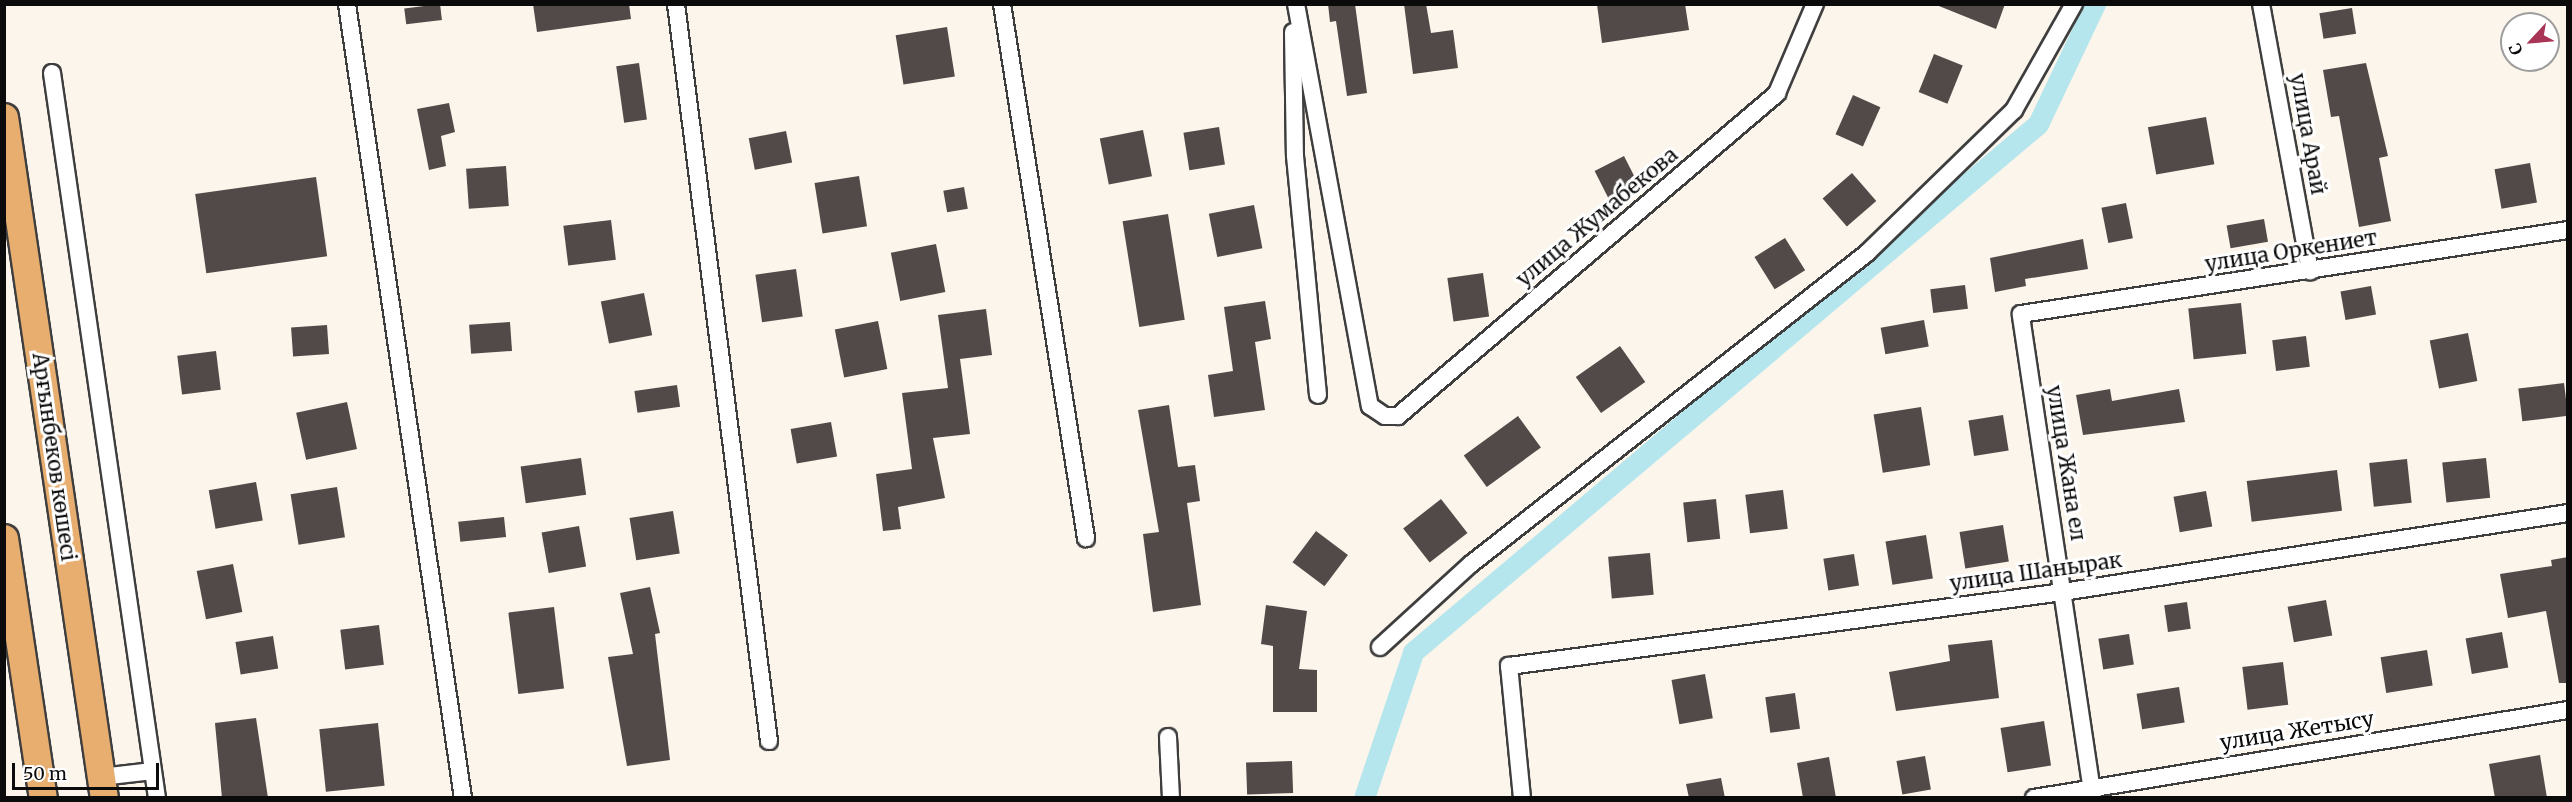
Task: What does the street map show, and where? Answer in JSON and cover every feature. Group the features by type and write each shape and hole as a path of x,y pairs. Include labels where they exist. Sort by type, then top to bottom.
{"main road":[{"name":"Арғынбеков көшесі","path":"4,117 103,787"},
{"path":"4,538 43,798"}],"street":[{"path":"347,4 463,798"},
{"path":"676,4 769,741"},
{"path":"1002,4 1086,538"},
{"path":"1294,4 1295,156 1318,395"},
{"name":"улица Жумабекова","path":"1294,4 1370,406 1385,416 1398,416 1776,93 1815,4"},
{"path":"1380,647 1471,564 1867,253 2014,110 2074,4"},
{"name":"улица Арай","path":"2261,4 2310,272"},
{"path":"52,73 157,798"},
{"name":"улица Оркениет","path":"2021,314 2310,272 2568,230"},
{"name":"улица Жана ел","path":"2021,314 2093,793"},
{"name":"улица Шанырак","path":"1522,798 1509,666 2063,592 2568,513"},
{"name":"улица Жетысу","path":"2034,798 2093,793 2568,710"},
{"path":"1168,736 1171,798"},
{"path":"103,787 153,771"}],"building":[{"path":"440,4 442,20 406,24 404,8"},
{"path":"533,4 629,4 631,19 537,32"},
{"path":"1328,4 1355,4 1367,93 1347,96 1336,21 1330,22"},
{"path":"1404,4 1426,4 1431,33 1453,30 1458,68 1413,74"},
{"path":"1597,4 1685,4 1689,30 1602,43"},
{"path":"1934,4 2005,4 1996,29"},
{"path":"2352,8 2356,34 2323,39 2319,13"},
{"path":"947,27 955,76 903,85 896,35"},
{"path":"1934,54 1963,66 1947,104 1919,92"},
{"path":"639,63 647,119 624,123 616,66"},
{"path":"2366,63 2388,156 2379,158 2391,221 2359,227 2339,116 2331,117 2323,70"},
{"path":"1853,95 1880,107 1863,146 1836,134"},
{"path":"449,103 455,132 441,136 446,166 429,170 417,109"},
{"path":"2206,117 2214,164 2156,175 2148,127"},
{"path":"1219,127 1225,165 1189,170 1183,133"},
{"path":"1143,130 1152,176 1109,185 1100,138"},
{"path":"786,131 792,162 755,170 749,138"},
{"path":"1624,156 1640,187 1610,202 1595,171"},
{"path":"2530,163 2537,202 2501,209 2495,169"},
{"path":"506,166 509,206 469,209 466,169"},
{"path":"1852,173 1876,201 1847,227 1823,199"},
{"path":"859,176 867,226 823,233 815,183"},
{"path":"316,177 327,256 206,273 195,194"},
{"path":"964,187 968,209 947,212 943,191"},
{"path":"2126,203 2133,238 2108,243 2101,208"},
{"path":"1254,205 1262,248 1217,257 1209,214"},
{"path":"1168,214 1185,320 1139,327 1123,221"},
{"path":"2264,219 2268,242 2231,248 2227,226"},
{"path":"611,220 616,260 568,266 563,226"},
{"path":"1785,238 1805,270 1775,289 1754,257"},
{"path":"2083,239 2088,269 2025,279 2026,286 1995,292 1990,258"},
{"path":"936,244 945,292 900,301 891,253"},
{"path":"796,269 803,317 762,322 755,275"},
{"path":"1483,273 1489,317 1453,322 1447,278"},
{"path":"1965,285 1968,309 1933,313 1930,289"},
{"path":"2371,286 2376,315 2346,320 2340,291"},
{"path":"644,293 652,335 609,344 601,301"},
{"path":"1265,301 1271,339 1255,342 1265,410 1214,417 1208,375 1233,371 1224,307"},
{"path":"2241,303 2246,354 2194,359 2188,309"},
{"path":"986,309 992,355 960,359 970,434 933,438 945,498 898,507 901,529 883,531 876,474 912,469 902,393 948,388 938,315"},
{"path":"1924,320 1929,347 1885,354 1881,328"},
{"path":"878,321 887,369 844,377 835,329"},
{"path":"510,322 512,351 471,354 469,325"},
{"path":"327,325 329,354 293,356 291,328"},
{"path":"2468,333 2477,381 2439,389 2430,340"},
{"path":"2306,336 2310,367 2276,371 2272,340"},
{"path":"1620,346 1645,382 1601,413 1576,377"},
{"path":"216,351 221,390 182,394 177,356"},
{"path":"2564,383 2568,416 2522,421 2518,389"},
{"path":"677,385 680,407 637,413 634,391"},
{"path":"2110,389 2112,401 2179,389 2185,422 2083,435 2076,395"},
{"path":"347,402 357,449 306,460 296,413"},
{"path":"1169,405 1178,467 1195,465 1200,501 1187,503 1201,605 1153,612 1143,534 1159,532 1138,410"},
{"path":"1921,407 1930,465 1883,473 1874,415"},
{"path":"2003,415 2009,451 1974,456 1968,420"},
{"path":"1518,416 1541,448 1487,487 1464,455"},
{"path":"831,422 837,456 797,464 791,429"},
{"path":"581,458 586,495 526,503 521,466"},
{"path":"2486,458 2490,498 2446,502 2442,463"},
{"path":"2407,459 2412,503 2374,507 2369,463"},
{"path":"2337,470 2342,511 2252,522 2247,481"},
{"path":"256,482 263,520 216,529 209,490"},
{"path":"337,487 345,537 299,545 291,494"},
{"path":"1783,490 1788,529 1750,533 1745,495"},
{"path":"2206,491 2212,526 2180,532 2174,497"},
{"path":"1441,499 1467,533 1430,562 1403,529"},
{"path":"1716,499 1720,539 1687,542 1683,502"},
{"path":"673,511 680,553 636,560 630,518"},
{"path":"504,517 506,537 460,542 458,522"},
{"path":"2003,525 2009,562 1965,568 1960,532"},
{"path":"579,526 586,566 549,573 542,533"},
{"path":"1316,531 1348,555 1324,586 1293,562"},
{"path":"1926,535 1933,578 1892,585 1886,541"},
{"path":"1650,553 1654,595 1612,599 1608,557"},
{"path":"1854,554 1859,586 1828,590 1823,559"},
{"path":"2568,557 2568,683 2559,683 2546,611 2508,618 2500,574 2552,566 2551,560"},
{"path":"233,564 242,612 206,619 197,571"},
{"path":"650,587 660,633 655,634 670,760 627,766 608,657 633,654 620,593"},
{"path":"2326,600 2332,635 2294,642 2288,607"},
{"path":"2187,602 2191,629 2168,632 2164,605"},
{"path":"1266,605 1307,611 1299,669 1317,670 1317,712 1273,712 1273,646 1261,644"},
{"path":"554,607 564,688 518,694 508,613"},
{"path":"379,625 384,665 345,669 340,630"},
{"path":"2502,632 2508,667 2472,674 2466,638"},
{"path":"2129,634 2134,665 2103,669 2098,639"},
{"path":"273,636 278,669 241,675 235,642"},
{"path":"1992,640 1999,698 1896,711 1889,672 1950,661 1948,645"},
{"path":"2427,650 2433,686 2386,693 2381,657"},
{"path":"2283,662 2288,705 2248,710 2242,667"},
{"path":"1705,674 1713,718 1679,724 1672,680"},
{"path":"2179,687 2185,723 2142,729 2137,694"},
{"path":"1795,693 1800,729 1770,733 1765,697"},
{"path":"256,718 268,798 222,798 215,723"},
{"path":"2044,721 2051,765 2008,772 2001,728"},
{"path":"378,723 385,786 326,792 319,729"},
{"path":"2540,755 2547,798 2495,798 2489,764"},
{"path":"1925,756 1931,789 1902,795 1896,761"},
{"path":"1829,757 1836,798 1803,798 1797,763"},
{"path":"1292,761 1293,793 1247,795 1246,763"},
{"path":"1721,778 1725,798 1689,798 1686,784"}],"waterway":[{"path":"1364,798 1413,652 2038,124 2095,4"}]}
